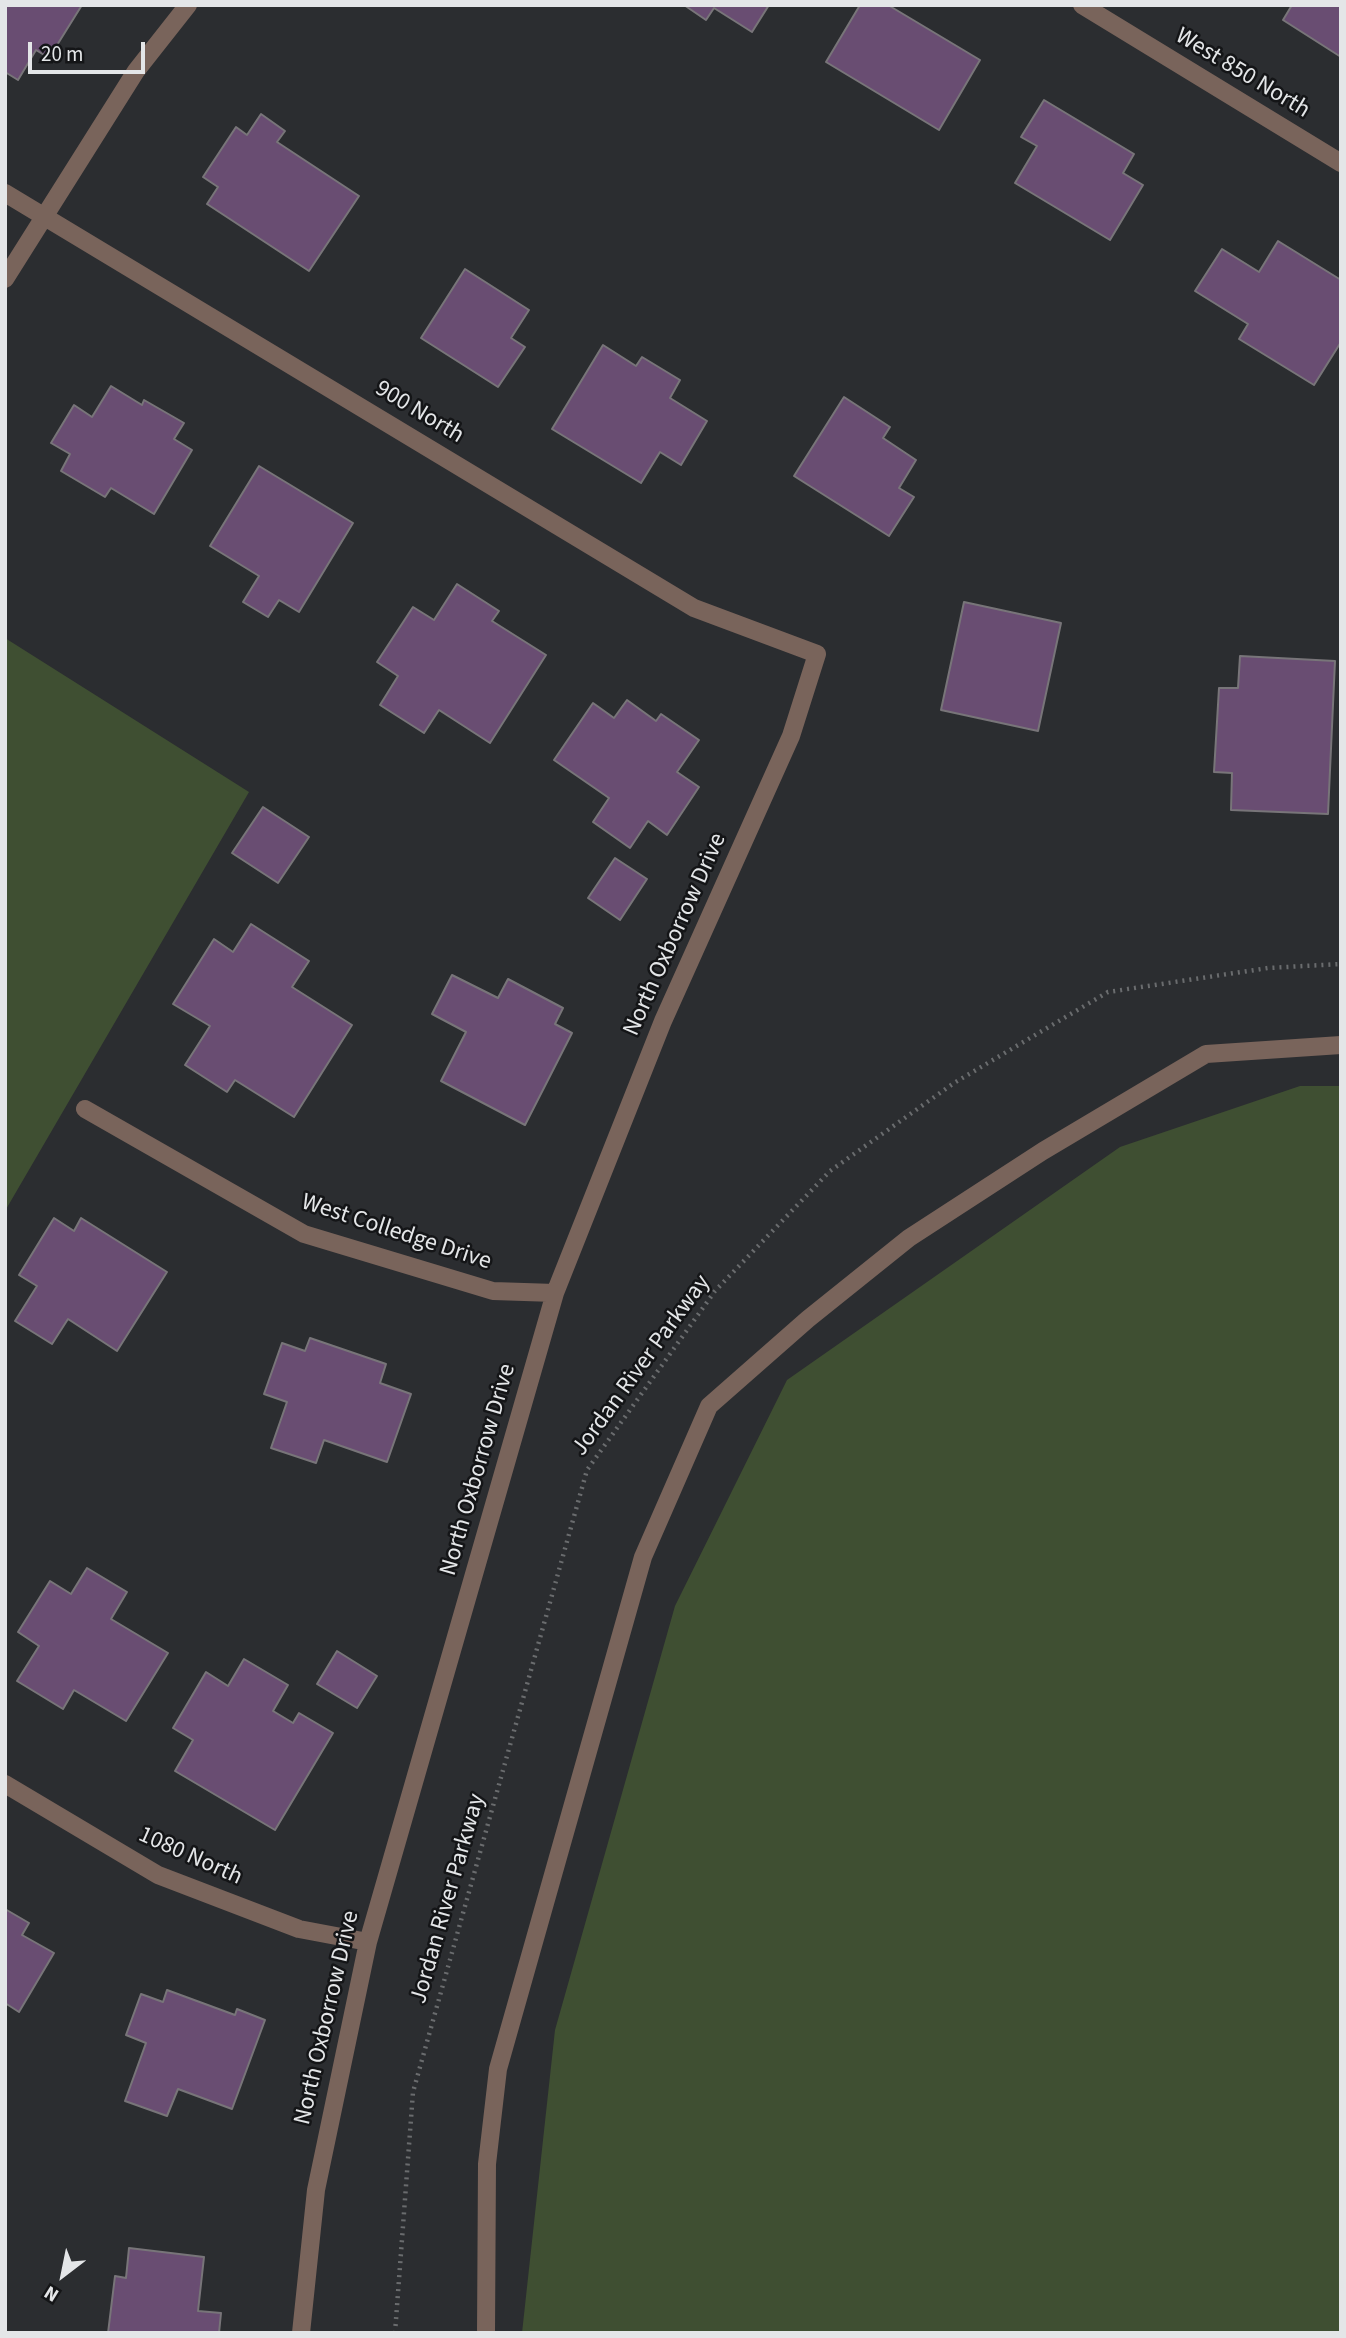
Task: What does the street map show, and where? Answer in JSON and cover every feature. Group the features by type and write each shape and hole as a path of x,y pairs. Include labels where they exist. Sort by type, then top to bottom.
{"street":[{"path":"5,279 136,71 188,5"},
{"name":"West 850 North","path":"1082,5 1341,163"},
{"name":"900 North","path":"5,193 694,608 817,654"},
{"name":"North Oxborrow Drive","path":"301,2333 316,2190 368,1941 555,1293 663,1021 791,736 817,654"},
{"path":"486,2333 487,2164 498,2069 643,1557 709,1406 808,1319 909,1238 1043,1151 1206,1054 1341,1045"},
{"name":"West Colledge Drive","path":"85,1109 304,1234 493,1291 555,1293"},
{"name":"1080 North","path":"5,1784 158,1875 299,1929 368,1941"}],"path":[{"name":"Jordan River Parkway","path":"396,2333 413,2092 586,1470 715,1291 830,1171 954,1083 1108,992 1268,968 1341,964"}],"green space":[{"path":"5,638 249,792 5,1211"},
{"path":"1300,1086 1341,1086 1341,2333 522,2333 555,2030 675,1606 787,1380 1120,1147"}],"building":[{"path":"5,5 82,5 49,58 36,50 18,80 5,72"},
{"path":"684,5 769,5 752,32 714,8 706,20"},
{"path":"860,5 888,5 980,60 939,130 826,62"},
{"path":"1292,5 1341,5 1341,57 1283,20"},
{"path":"1044,100 1134,154 1123,173 1143,185 1110,240 1015,183 1037,146 1021,137"},
{"path":"261,114 285,131 277,142 359,196 309,271 207,204 218,187 203,177 236,127 247,135"},
{"path":"1278,241 1341,280 1341,342 1314,385 1239,339 1248,324 1195,291 1222,249 1259,272"},
{"path":"465,269 529,310 511,338 525,347 498,387 421,338"},
{"path":"603,345 636,366 642,357 680,380 670,398 707,421 681,465 660,452 641,483 552,429"},
{"path":"111,386 142,405 144,400 184,423 174,439 192,450 154,514 111,488 105,497 61,471 70,454 51,443 74,405 92,417"},
{"path":"844,397 890,427 883,438 916,460 899,488 914,497 889,536 794,476"},
{"path":"259,466 353,523 299,612 279,600 268,617 243,602 259,576 210,546"},
{"path":"457,584 499,611 492,621 546,655 490,743 439,710 424,733 380,705 398,676 377,662 413,607 434,620"},
{"path":"964,602 1061,623 1038,731 941,710"},
{"path":"1240,656 1335,661 1328,814 1231,810 1232,773 1214,772 1219,688 1238,688"},
{"path":"627,700 656,721 661,714 699,740 677,772 699,787 667,835 648,821 630,848 593,822 609,798 554,760 593,703 614,718"},
{"path":"263,807 309,837 278,883 232,853"},
{"path":"615,858 647,879 620,920 588,898"},
{"path":"251,924 309,961 292,987 352,1025 294,1117 235,1080 227,1092 185,1065 210,1026 173,1004 214,939 233,952"},
{"path":"452,975 498,998 508,979 563,1008 555,1024 572,1033 525,1125 441,1081 466,1032 432,1014"},
{"path":"54,1218 74,1231 81,1218 167,1272 117,1351 68,1319 52,1344 15,1321 37,1286 19,1275"},
{"path":"310,1338 386,1364 380,1383 411,1394 387,1462 324,1440 316,1463 271,1448 287,1402 264,1394 282,1343 305,1351"},
{"path":"87,1568 127,1592 111,1619 168,1653 126,1721 74,1690 63,1709 17,1681 39,1646 18,1632 50,1581 71,1594"},
{"path":"337,1651 377,1676 357,1708 317,1684"},
{"path":"244,1659 288,1685 273,1711 293,1723 299,1713 333,1733 275,1830 175,1771 193,1740 173,1728 206,1672 228,1686"},
{"path":"5,1909 29,1923 22,1935 54,1953 19,2012 5,2003"},
{"path":"167,1990 235,2015 237,2009 265,2020 232,2109 178,2089 167,2116 125,2101 146,2043 126,2035 141,1994 163,2002"},
{"path":"129,2248 204,2257 198,2311 221,2313 219,2333 108,2333 115,2276 126,2278"}]}
